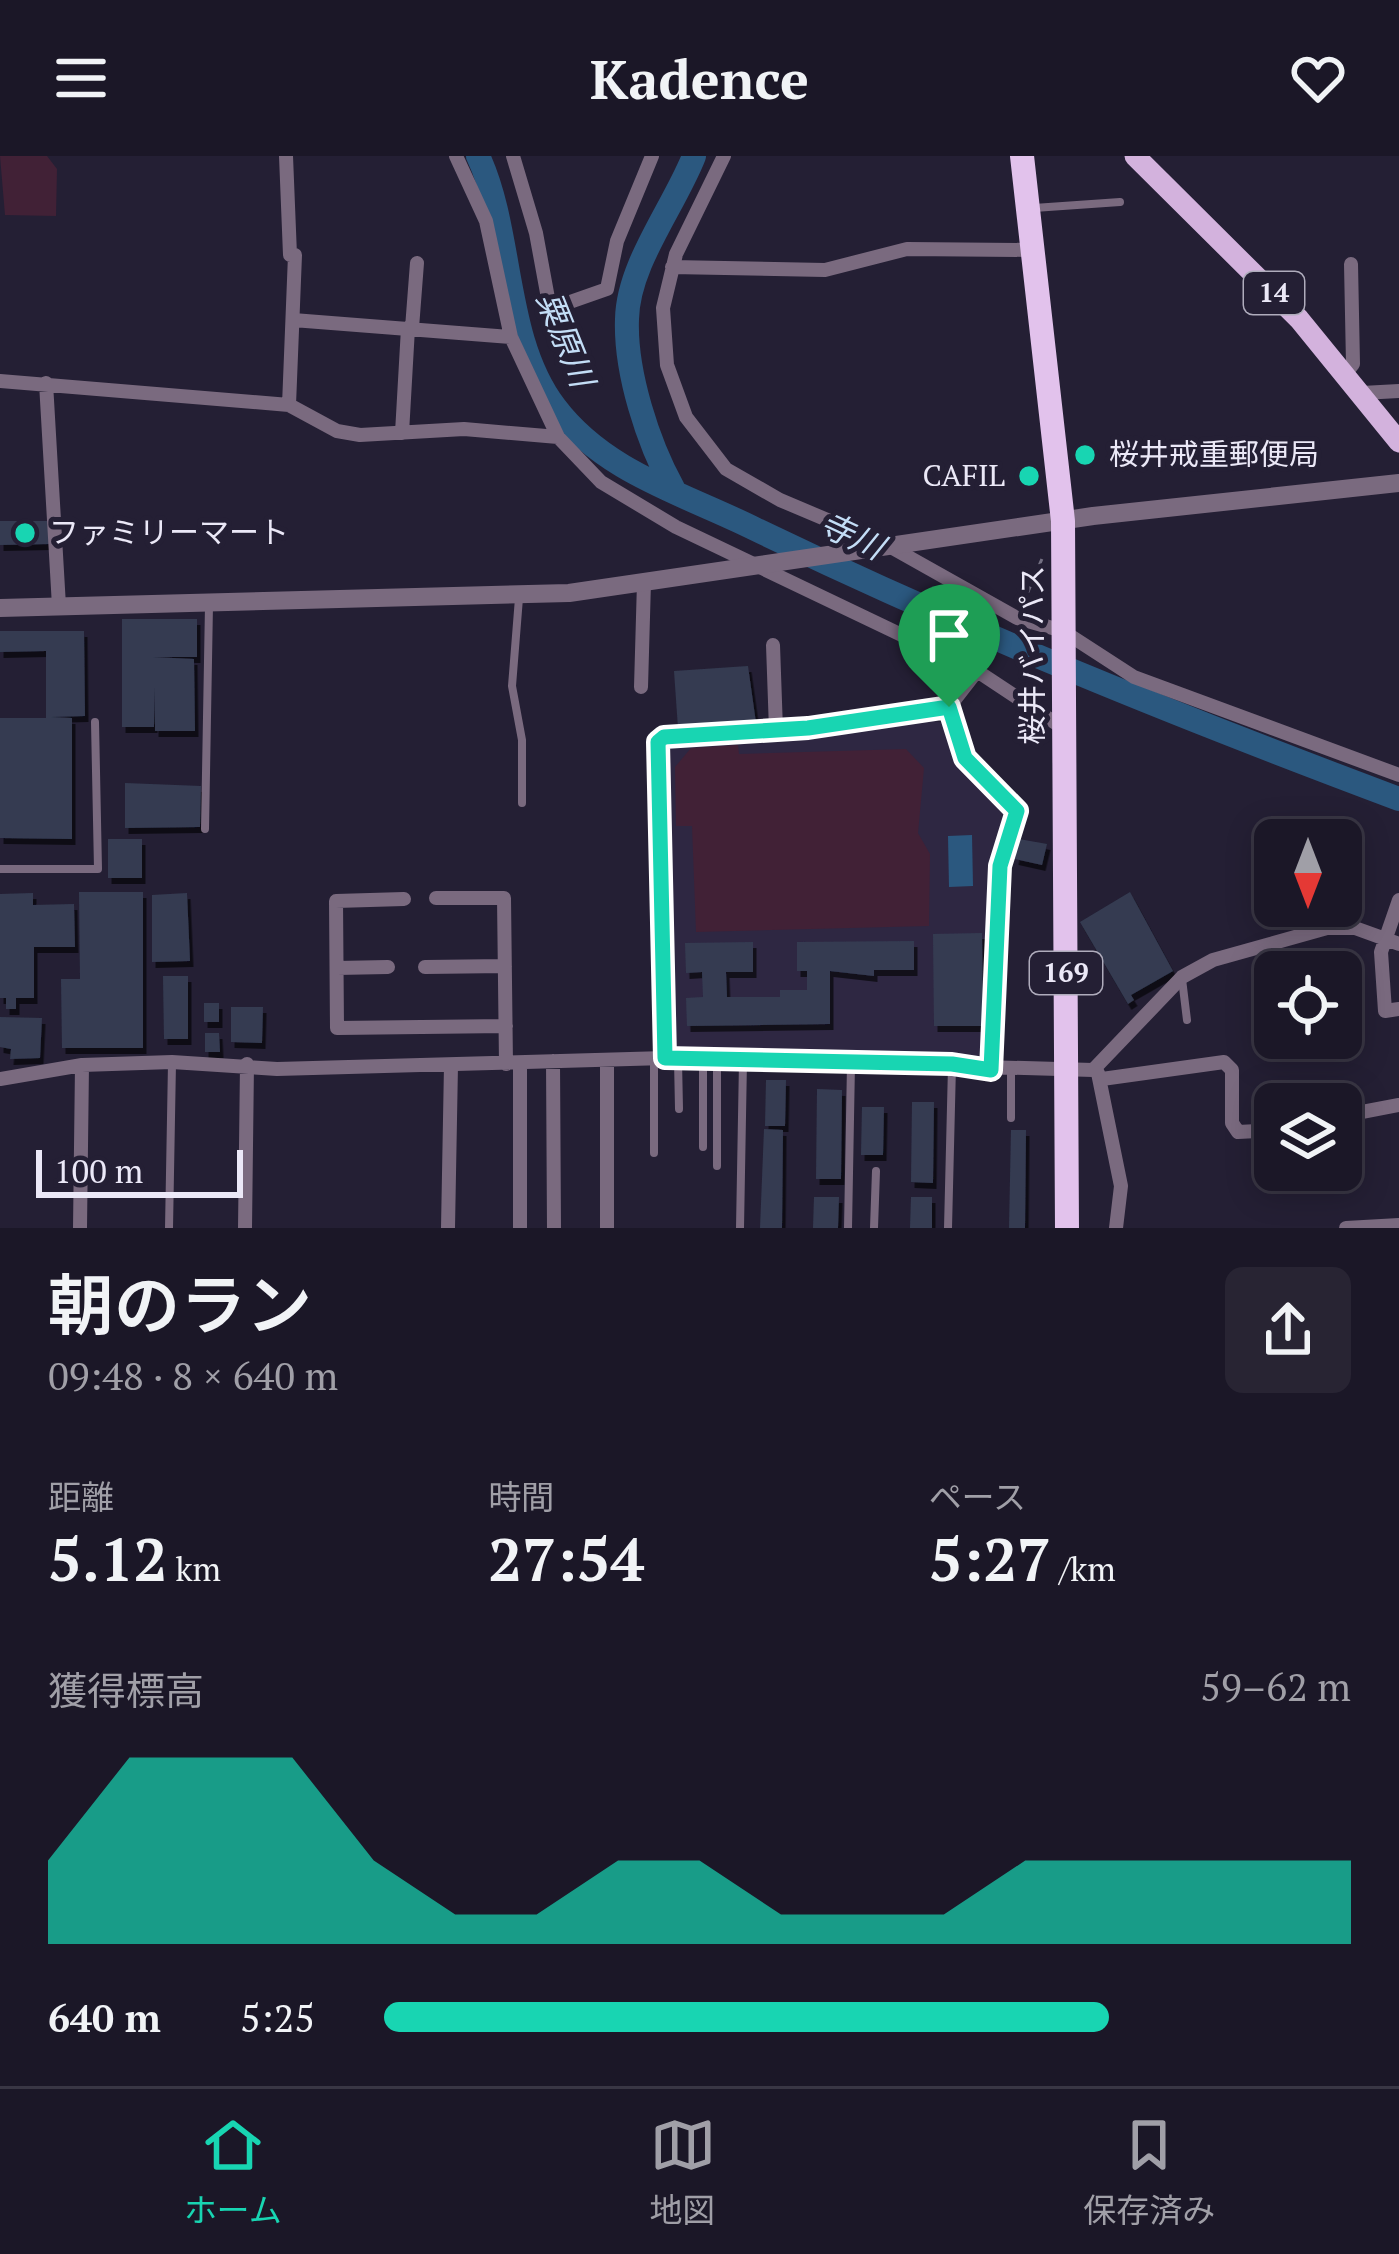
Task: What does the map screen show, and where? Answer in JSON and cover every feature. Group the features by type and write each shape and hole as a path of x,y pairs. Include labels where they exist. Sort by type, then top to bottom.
{"highway":[{"name":"桜井バイパス","path":"1022,156 1063,520 1067,1228"}],"main road":[{"name":"14","path":"1135,156 1212,229 1346,373 1399,442"}],"street":[{"path":"286,156 286,224 290,255 295,255 289,405"},
{"path":"456,156 486,220 511,337 558,436 601,482 754,565 977,671 1064,723"},
{"path":"513,156 536,233 550,309 607,289 617,241 652,156"},
{"path":"724,156 672,267 663,308 667,365 686,417 727,469 1018,618 1063,634 1134,676 1399,775"},
{"path":"672,267 825,270 907,249 1032,250"},
{"path":"402,433 417,263"},
{"path":"1346,373 1353,364 1351,264"},
{"path":"293,320 511,337"},
{"path":"0,381 289,405 337,431 464,429 558,436"},
{"path":"46,382 59,606"},
{"path":"1362,393 1399,391"},
{"path":"0,608 519,596 1063,520 1399,483"},
{"path":"641,687 644,582"},
{"path":"773,645 776,730"},
{"path":"666,1058 658,742 664,737 776,730 949,707 977,671"},
{"path":"949,707 965,758 1017,811 1000,866 991,1070"},
{"path":"436,898 504,898 506,1026 513,1063 520,1228"},
{"path":"404,899 336,901 337,1028 506,1026"},
{"path":"1399,900 1384,1011 1399,1009"},
{"path":"1098,1075 1182,977 1247,948 1327,928 1355,928 1392,941"},
{"path":"425,967 505,966"},
{"path":"337,968 388,967"},
{"path":"0,1078 82,1065 172,1062 278,1069 666,1058 952,1064 1098,1075 1224,1062 1232,1070 1232,1123 1238,1132 1254,1131"},
{"path":"607,1060 607,1228"},
{"path":"554,1061 554,1228"},
{"path":"245,1228 248,1064"},
{"path":"80,1228 82,1065"},
{"path":"448,1228 451,1065"},
{"path":"1098,1075 1121,1186 1116,1228"},
{"path":"1362,1112 1399,1105"},
{"path":"1346,1228 1399,1225"}],"lane":[{"path":"1026,208 1120,202"},
{"path":"519,596 512,686 522,740 522,802"},
{"path":"205,829 209,604"},
{"path":"0,869 98,869 95,722"},
{"path":"1182,977 1186,1020"},
{"path":"666,1058 679,1109"},
{"path":"654,1154 666,1058"},
{"path":"703,1147 710,1059"},
{"path":"710,1059 717,1166"},
{"path":"740,1228 743,1060"},
{"path":"170,1228 172,1062"},
{"path":"848,1228 851,1062"},
{"path":"948,1228 952,1064"},
{"path":"1011,1070 1011,1118"},
{"path":"874,1228 876,1171"}],"path":[{"path":"1018,618 1048,547"}],"shaded area":[{"path":"0,156 47,156 57,169 56,216 5,215"},
{"path":"874,721 943,723 960,762 1003,809 1006,820 986,1054 979,1058 948,1052 672,1052 665,751 673,744 808,733"},
{"path":"738,745 739,754 906,749 924,768 918,833 930,854 929,926 696,932 692,826 676,826 675,767 691,748"}],"water":[{"path":"972,835 973,886 949,887 948,836"}],"building":[{"name":"ファミリーマート","path":"0,521 50,521 50,544 0,545"},
{"path":"122,619 197,619 197,657 153,657 194,659 195,731 155,731 155,687 154,727 122,727"},
{"path":"0,631 84,631 85,716 51,717 72,718 72,839 0,838 0,718 46,718 46,651 0,652"},
{"path":"748,666 756,723 678,728 674,671"},
{"path":"125,783 201,786 200,827 125,828"},
{"path":"108,839 142,839 142,878 108,878"},
{"path":"1019,839 1047,844 1042,865 1015,859"},
{"path":"79,892 143,892 143,1048 62,1048 61,979 80,979"},
{"path":"1130,892 1173,971 1131,995 1134,1000 1128,1004 1080,922"},
{"path":"33,893 33,905 74,904 75,947 34,947 34,998 16,998 16,1009 6,1009 6,998 0,998 0,894"},
{"path":"187,893 190,961 152,962 152,895"},
{"path":"982,933 983,1026 934,1026 933,934"},
{"path":"914,941 914,970 874,970 874,976 830,971 830,1024 687,1026 686,998 703,997 702,972 686,973 685,943 753,942 753,972 726,972 727,997 780,997 780,990 807,990 807,971 797,971 797,942"},
{"path":"163,976 188,976 188,1039 164,1039"},
{"path":"204,1003 219,1003 219,1022 204,1022"},
{"path":"231,1007 263,1007 262,1043 231,1042"},
{"path":"0,1017 42,1018 40,1058 10,1059 11,1049 0,1047"},
{"path":"205,1033 219,1033 220,1052 205,1052"},
{"path":"766,1080 786,1080 785,1126 765,1126"},
{"path":"817,1089 842,1090 841,1179 816,1179"},
{"path":"912,1102 934,1102 933,1183 911,1182"},
{"path":"862,1107 884,1107 883,1155 861,1155"},
{"path":"764,1129 783,1130 782,1228 760,1228"},
{"path":"1011,1130 1026,1130 1025,1228 1009,1228"},
{"path":"814,1197 839,1197 838,1228 813,1228"},
{"path":"911,1197 932,1197 932,1228 910,1228"}],"waterway":[{"name":"寺川","path":"478,156 498,218 517,317 538,379 575,429 620,465 992,637 1399,799"},
{"name":"寺川","path":"673,488 640,407 627,319 643,257 694,156"}],"place":[{"name":"桜井戒重郵便局","path":"1085,455"},
{"name":"CAFIL","path":"1029,476"},
{"name":"ファミリーマート","path":"25,533"}],"route":[{"path":"949,707 965,758 1017,811 1000,866 991,1070 952,1064 665,1058 658,742 664,737 808,728 949,707"}],"water label":[{"name":"粟原川","path":"566,339"}]}
